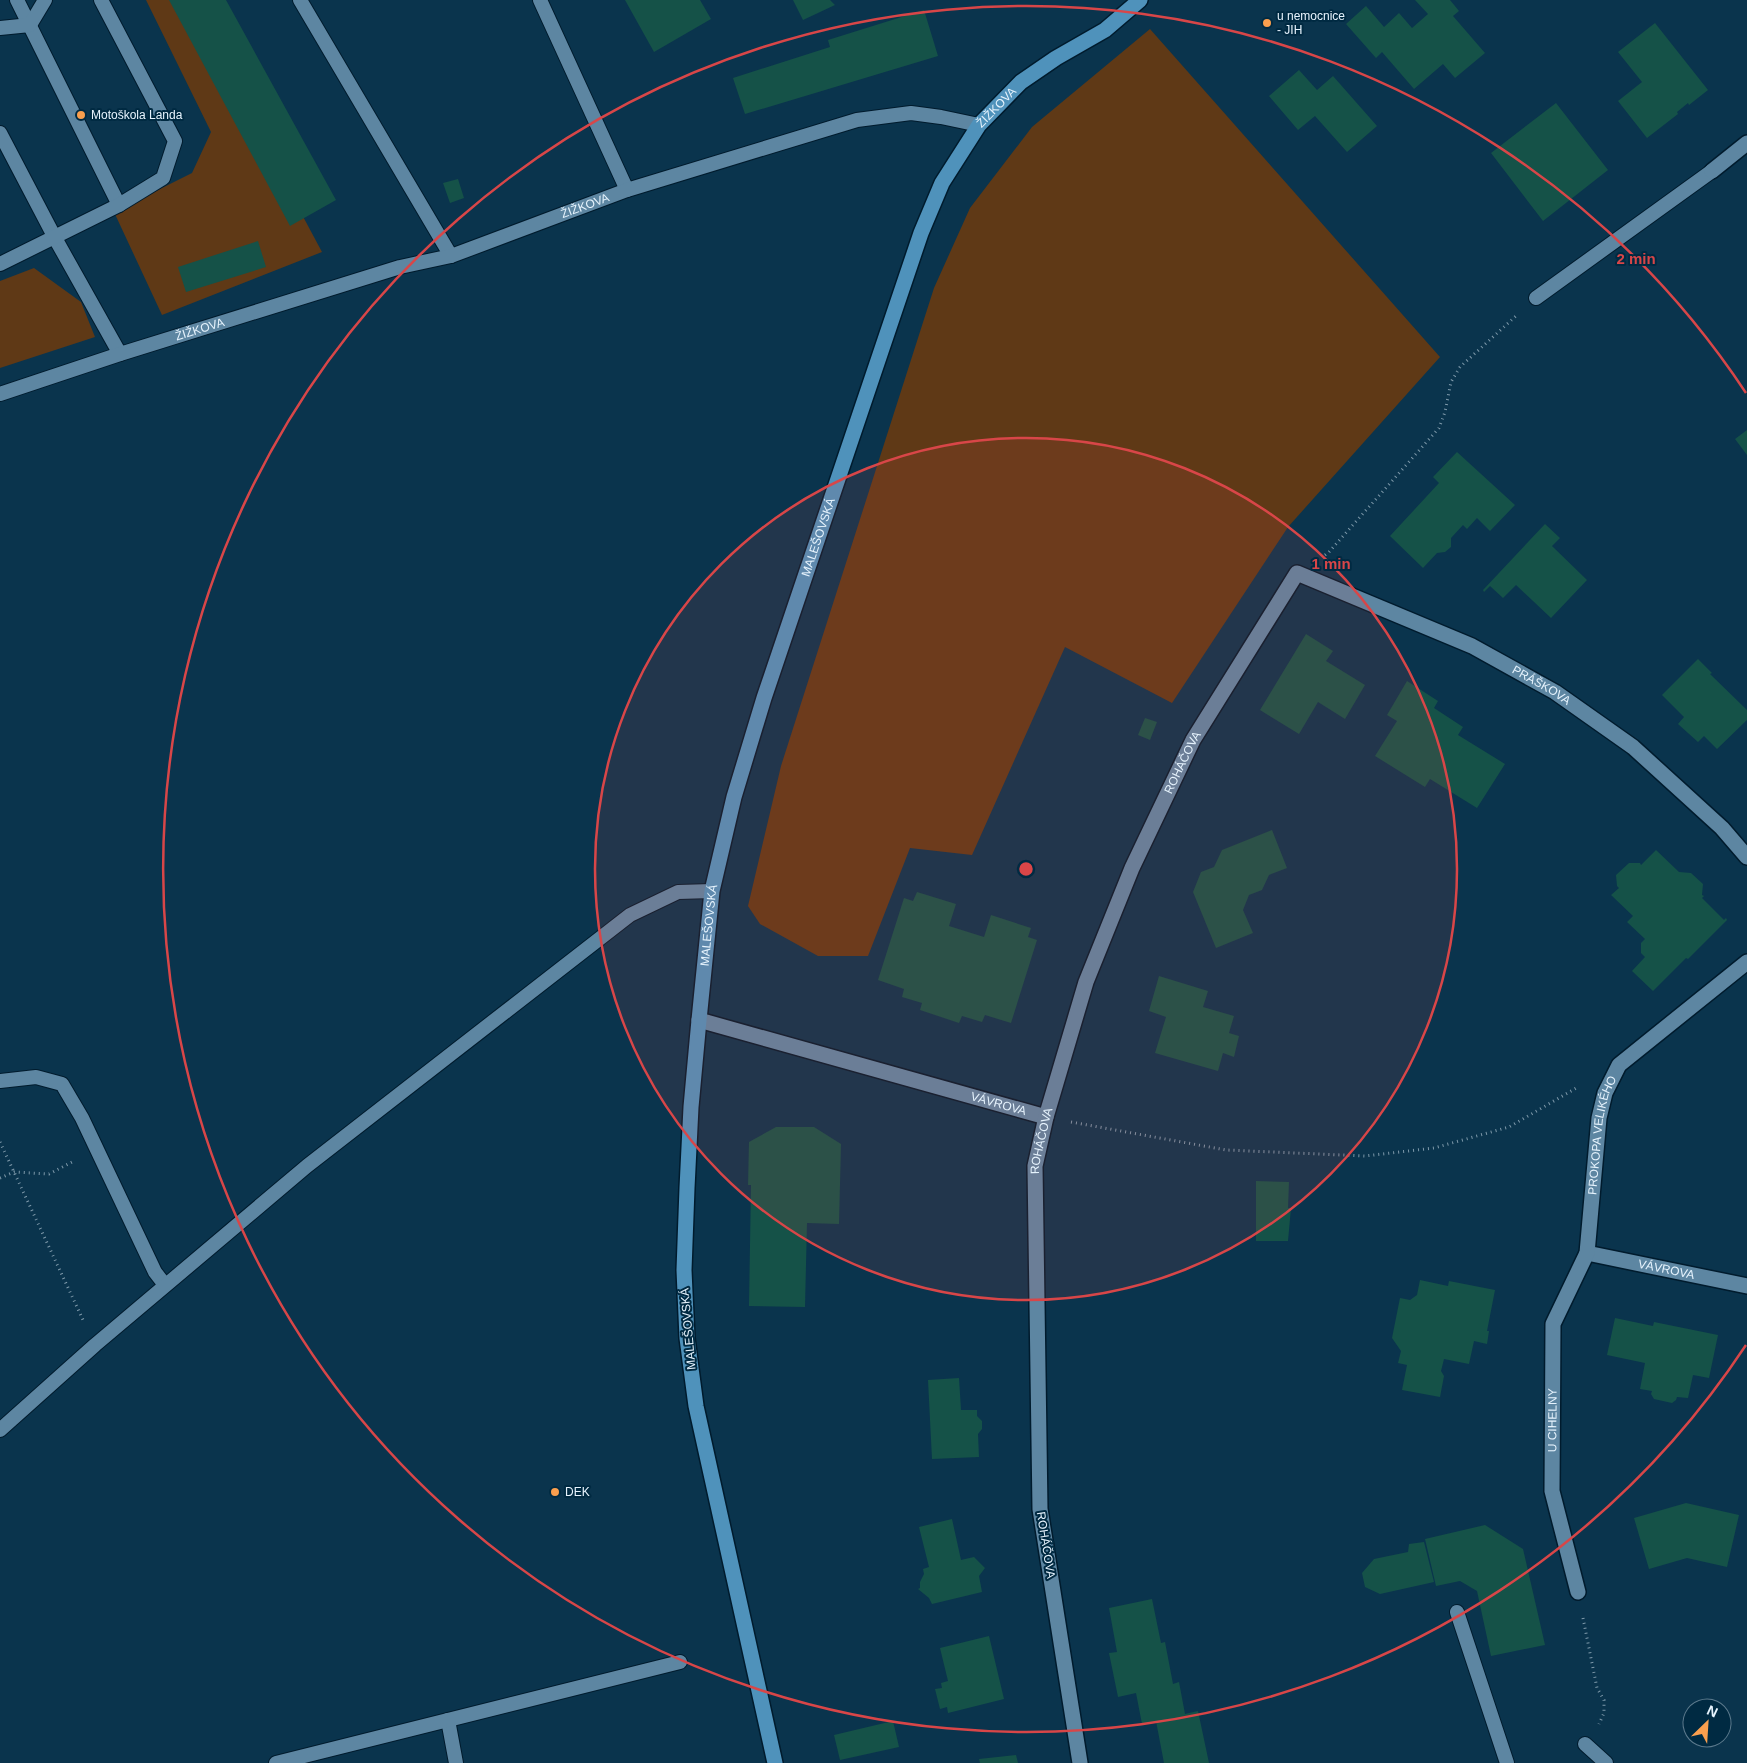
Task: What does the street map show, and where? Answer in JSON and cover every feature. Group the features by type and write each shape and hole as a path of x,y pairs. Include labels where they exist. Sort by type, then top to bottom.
{"street":[{"name":"ŽIŽKOVA","path":"979,125 1020,82 1056,58 1105,30 1140,0"},
{"name":"MALEŠOVSKÁ","path":"775,1763 696,1406 687,1338 684,1270 686,1188 691,1107 712,891 734,797 762,707 921,233 942,183 979,125"},
{"path":"1712,171 1747,143"},
{"name":"PRÁŠKOVA","path":"1297,573 1472,646 1555,692 1633,746 1722,828 1747,857"},
{"name":"ROHÁČOVA","path":"1080,1763 1040,1509 1035,1166 1046,1118 1086,982 1132,868 1193,740 1297,573"},
{"name":"PROKOPA VELIKÉHO","path":"1586,1253 1599,1118 1605,1093 1619,1065 1747,962"},
{"name":"VÁVROVA","path":"699,1020 1046,1118"},
{"name":"VÁVROVA","path":"1586,1253 1747,1286"},
{"name":"U CIHELNY","path":"1578,1592 1552,1491 1553,1324 1586,1253"}],"lane":[{"path":"17,0 119,205"},
{"path":"30,25 45,0"},
{"path":"0,264 119,205 163,178 175,141 101,0"},
{"path":"300,0 451,256"},
{"path":"540,0 627,190"},
{"path":"0,28 30,25"},
{"name":"ŽIŽKOVA","path":"0,394 120,354 400,267 451,256 627,190 857,120 911,113 941,116 979,125"},
{"path":"0,133 55,238 120,354"},
{"path":"1536,298 1712,171"},
{"path":"0,1430 95,1345 307,1166 630,915 678,892 712,891"},
{"path":"0,1080 36,1077 62,1084 82,1118 155,1272 165,1285"},
{"path":"1457,1612 1507,1763"},
{"path":"276,1763 680,1662"},
{"path":"448,1720 456,1763"},
{"path":"1585,1744 1602,1758"}],"path":[{"path":"1297,573 1330,552 1439,428 1445,412 1450,382 1460,367 1536,298"},
{"path":"1046,1118 1226,1150 1365,1156 1434,1148 1509,1127 1579,1087"},
{"path":"0,1142 95,1345"},
{"path":"0,1178 14,1172 49,1174 96,1149"},
{"path":"1578,1592 1596,1688 1604,1700 1604,1713 1598,1724 1602,1758"}],"shaded area":[{"path":"146,0 187,0 322,252 162,315 114,212 192,173 211,132"},
{"path":"1150,29 1440,357 1288,527 1172,703 1065,647 972,855 910,848 868,956 818,956 760,924 748,906 781,766 934,288 970,208 1032,127"},
{"path":"34,268 81,302 95,337 0,368 0,281"}],"building":[{"path":"169,0 226,0 336,200 290,226"},
{"path":"625,0 700,0 711,19 654,52"},
{"path":"793,0 830,0 835,5 803,20"},
{"path":"1415,0 1450,0 1459,11 1453,16 1485,53 1455,78 1443,64 1414,89 1382,52 1376,58 1346,24 1366,6 1384,27 1399,13 1412,28 1428,14"},
{"path":"924,10 938,56 745,114 733,78 830,47 828,40"},
{"path":"1655,23 1708,90 1689,105 1688,103 1677,112 1678,114 1647,138 1618,101 1642,82 1618,52"},
{"path":"1299,70 1317,90 1333,76 1377,126 1347,152 1315,116 1298,130 1269,96"},
{"path":"1556,103 1608,170 1543,221 1491,153"},
{"path":"458,179 464,198 450,203 443,183"},
{"path":"258,241 266,267 186,292 178,267"},
{"path":"1747,430 1747,455 1735,439"},
{"path":"1457,452 1515,505 1490,531 1477,518 1467,529 1463,525 1451,538 1451,547 1445,552 1437,553 1423,568 1390,536 1439,483 1433,477"},
{"path":"1545,524 1560,538 1552,546 1587,580 1551,618 1516,585 1503,598 1490,586 1484,592 1483,590"},
{"path":"1306,634 1333,651 1326,661 1365,685 1345,719 1318,702 1299,734 1260,710"},
{"path":"1698,659 1712,673 1710,674 1747,710 1747,720 1717,749 1704,736 1698,742 1678,724 1684,717 1662,695"},
{"path":"1407,681 1438,701 1434,708 1463,727 1458,735 1505,764 1477,808 1430,779 1425,787 1375,756 1397,721 1387,715"},
{"path":"1145,718 1157,722 1150,740 1138,735"},
{"path":"1272,830 1287,868 1269,875 1262,890 1249,895 1243,910 1253,933 1216,948 1193,892 1201,872 1214,867 1222,850"},
{"path":"1656,850 1679,872 1691,873 1703,884 1702,895 1704,896 1702,898 1724,920 1726,918 1727,920 1653,991 1632,971 1645,957 1641,953 1641,943 1645,939 1627,922 1633,916 1611,895 1619,888 1616,875 1629,863 1640,863 1641,865"},
{"path":"917,892 956,904 949,926 984,937 991,915 1031,928 1028,937 1037,940 1011,1023 985,1015 982,1022 962,1016 959,1023 920,1010 922,1003 902,997 904,989 878,980 904,898 913,901"},
{"path":"1159,976 1208,991 1203,1007 1234,1016 1229,1033 1239,1036 1234,1057 1223,1053 1218,1071 1155,1053 1166,1017 1149,1011"},
{"path":"776,1127 814,1127 841,1144 839,1224 807,1223 805,1307 749,1306 751,1185 748,1185 749,1142"},
{"path":"1256,1181 1289,1182 1288,1208 1291,1208 1288,1241 1256,1241"},
{"path":"1420,1280 1448,1286 1449,1281 1495,1290 1487,1331 1489,1331 1487,1344 1474,1341 1469,1364 1444,1359 1441,1371 1444,1376 1440,1397 1402,1390 1407,1365 1398,1363 1401,1351 1392,1338 1400,1298 1410,1300 1417,1295"},
{"path":"1615,1318 1653,1326 1654,1322 1718,1335 1709,1378 1693,1375 1688,1398 1677,1397 1672,1403 1654,1399 1651,1394 1652,1391 1640,1389 1645,1363 1607,1355"},
{"path":"959,1378 961,1410 977,1410 977,1416 982,1421 982,1429 978,1434 979,1457 932,1459 928,1380"},
{"path":"1686,1503 1739,1515 1727,1567 1687,1558 1649,1569 1634,1518"},
{"path":"952,1519 961,1560 974,1557 985,1568 979,1576 982,1592 932,1604 929,1598 918,1589 924,1574 923,1569 929,1567 919,1527"},
{"path":"1485,1525 1523,1549 1545,1645 1491,1656 1477,1591 1460,1581 1436,1586 1425,1539"},
{"path":"1424,1542 1434,1582 1380,1594 1365,1587 1362,1573 1374,1559 1408,1552 1409,1544"},
{"path":"1152,1599 1161,1643 1165,1642 1173,1684 1179,1682 1185,1714 1198,1711 1209,1763 1164,1763 1156,1721 1142,1724 1136,1693 1118,1697 1109,1653 1117,1652 1109,1608"},
{"path":"989,1636 1004,1699 948,1713 947,1707 940,1709 935,1689 942,1688 941,1683 948,1681 940,1648"},
{"path":"893,1721 899,1747 840,1760 834,1735"},
{"path":"1016,1755 1018,1763 980,1763 979,1759"}],"place":[{"name":"u nemocnice - JIH","path":"1267,23"},
{"name":"Motoškola Landa","path":"81,115"},
{"name":"DEK","path":"555,1492"}]}
